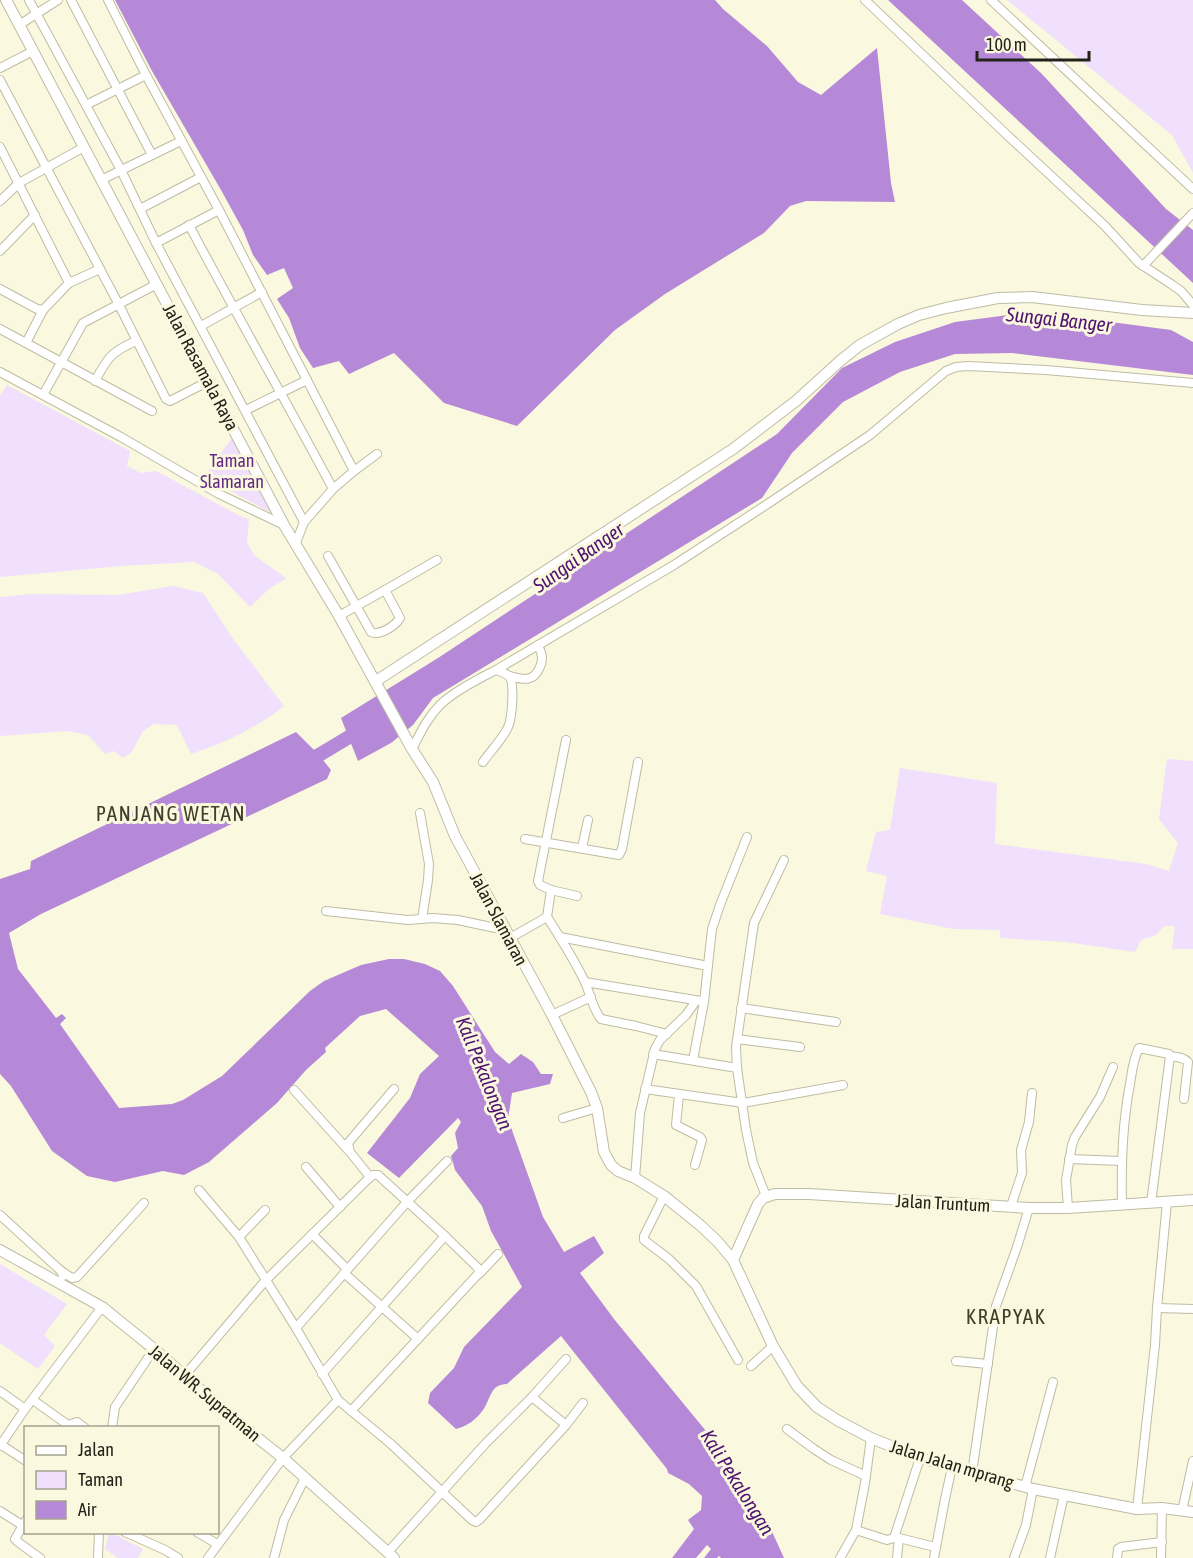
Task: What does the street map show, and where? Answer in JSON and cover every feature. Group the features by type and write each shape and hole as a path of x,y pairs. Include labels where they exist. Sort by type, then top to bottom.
{"street":[{"name":"Jalan Rasamala Raya","path":"6,0 284,525 296,543"},
{"name":"Jalan Rasamala Raya","path":"29,0 121,170 156,243 304,522"},
{"path":"19,25 58,0"},
{"path":"71,0 152,155"},
{"path":"108,0 354,471"},
{"path":"865,0 1144,265 1181,291 1193,305"},
{"path":"992,0 1193,189"},
{"path":"0,68 33,51"},
{"path":"86,105 146,75"},
{"path":"0,80 168,400 208,381"},
{"path":"101,180 181,141"},
{"path":"0,201 19,183 84,147"},
{"path":"0,148 69,284"},
{"path":"140,209 201,177"},
{"path":"156,243 219,210"},
{"path":"1144,265 1193,213"},
{"path":"0,250 35,215"},
{"path":"189,225 333,489"},
{"path":"26,343 43,310 69,284 100,269"},
{"path":"44,395 83,323 157,284"},
{"path":"0,289 43,310"},
{"path":"201,326 262,292"},
{"path":"378,686 733,449 796,401 860,345 898,324 919,315 998,298 1032,297 1142,310 1193,313"},
{"path":"0,329 152,411"},
{"path":"95,381 110,356 119,348 136,341"},
{"path":"409,745 441,703 674,565 769,503 870,435 946,371 968,366 1035,369 1193,383"},
{"path":"0,372 121,437 219,494 284,525"},
{"path":"246,410 307,380"},
{"path":"296,543 304,522 333,489 376,454"},
{"name":"Jalan Slamaran","path":"296,543 339,616 409,745 433,782 455,836 591,1092 597,1108 606,1158 613,1168 635,1178 664,1196 700,1225 733,1260"},
{"path":"328,556 371,632 375,634 397,623 400,618 385,590"},
{"path":"339,616 437,560"},
{"path":"496,670 522,679 536,676 542,663 538,645"},
{"path":"483,762 508,728 513,689 509,676"},
{"path":"566,740 538,881 540,885 551,890 577,896"},
{"path":"525,839 612,855 620,853 638,762"},
{"path":"420,813 429,864 422,919"},
{"path":"582,848 588,820"},
{"path":"693,1060 712,929 747,837"},
{"path":"733,1260 758,1204 766,1196 753,1163 736,1056 754,923 784,860"},
{"path":"551,890 547,917 585,982 598,1016 602,1020 666,1034"},
{"path":"326,911 408,920 458,920 508,934 547,917"},
{"path":"560,937 708,966"},
{"path":"585,982 700,1001"},
{"path":"552,1016 591,997"},
{"path":"635,1178 640,1113 653,1054 666,1034 700,1001"},
{"path":"741,1008 836,1022"},
{"path":"737,1039 800,1047"},
{"path":"1122,1204 1121,1161 1125,1107 1133,1063 1138,1049 1158,1051 1188,1062 1184,1099"},
{"path":"653,1054 737,1068"},
{"path":"1151,1203 1170,1056"},
{"path":"1068,1208 1066,1180 1075,1137 1100,1097 1113,1067"},
{"path":"645,1089 743,1103 843,1085"},
{"path":"349,1150 347,1146 349,1141 394,1089"},
{"path":"294,1090 349,1150 370,1177"},
{"path":"1011,1206 1022,1173 1021,1150 1029,1122 1032,1093"},
{"path":"679,1095 676,1126 702,1140 695,1165"},
{"path":"563,1118 597,1108"},
{"path":"1069,1159 1121,1161"},
{"path":"296,1328 407,1202 447,1161"},
{"path":"306,1167 340,1207"},
{"path":"185,1376 265,1281 370,1177 375,1175 379,1175 445,1236 478,1268 479,1274"},
{"path":"198,1190 238,1237 296,1328 338,1400 391,1444 472,1520 478,1521 583,1404"},
{"name":"Jalan Truntum","path":"766,1196 809,1194 1029,1208 1068,1208 1193,1200"},
{"path":"664,1196 644,1240 669,1259 696,1286 738,1360"},
{"path":"1137,1509 1155,1345 1167,1202"},
{"path":"0,1215 61,1271 72,1278 77,1277 144,1203"},
{"path":"972,1473 996,1306 1029,1208"},
{"path":"238,1237 265,1209"},
{"path":"312,1234 381,1306 418,1339"},
{"path":"322,1374 445,1236"},
{"name":"Jalan WR. Supratman","path":"0,1250 102,1307 305,1478 391,1555"},
{"path":"351,1411 498,1254"},
{"name":"Jalan Jalan mprang","path":"733,1260 773,1346 790,1376 805,1396 827,1414 871,1438 920,1458 972,1473 1029,1488 1137,1509 1162,1508 1187,1511"},
{"path":"61,1271 63,1285"},
{"path":"24,1460 0,1445 102,1307"},
{"path":"1157,1308 1193,1309"},
{"path":"751,1366 773,1346"},
{"path":"112,1426 115,1407 154,1349"},
{"path":"391,1555 485,1444 566,1359"},
{"path":"956,1360 988,1364"},
{"path":"1014,1558 1026,1525 1029,1488 1053,1382"},
{"path":"0,1391 25,1409"},
{"path":"532,1397 566,1425"},
{"path":"33,1400 68,1425 77,1422 82,1426"},
{"path":"208,1558 281,1460 338,1400"},
{"path":"787,1429 831,1460 866,1476"},
{"path":"840,1558 856,1530 871,1438"},
{"path":"897,1558 897,1538 920,1458"},
{"path":"1187,1511 1193,1461"},
{"path":"934,1558 952,1467"},
{"path":"274,1558 284,1520 305,1478"},
{"path":"1050,1558 1064,1495"},
{"path":"1161,1558 1162,1508"},
{"path":"0,1511 24,1522 15,1539 40,1558"},
{"path":"856,1530 887,1540 897,1538 935,1547"},
{"path":"98,1558 99,1534"},
{"path":"127,1534 163,1554 178,1558"},
{"path":"199,1534 217,1544"},
{"path":"1117,1558 1119,1548 1162,1542"}],"green space":[{"path":"1007,0 1193,0 1193,173 1172,135"},
{"path":"7,385 130,451 127,466 141,473 156,471 249,519 247,543 255,556 286,578 270,588 250,607 218,574 194,562 0,577 0,396"},
{"name":"Taman Slamaran","path":"234,435 276,513 204,477"},
{"path":"173,586 203,593 231,636 284,706 240,734 191,754 177,725 154,724 143,731 131,753 122,758 114,751 105,754 88,735 67,731 0,736 0,597 31,594 118,595"},
{"path":"1167,759 1193,761 1193,949 1172,949 1175,926 1164,926 1156,935 1141,940 1135,952 1066,942 1000,938 1000,930 953,929 880,914 887,876 866,871 876,832 890,830 900,768 997,783 995,844 1146,864 1169,871 1178,843 1159,819"},
{"path":"0,1264 67,1304 44,1335 55,1346 38,1369 0,1343"},
{"path":"109,1534 114,1534 143,1549 138,1558 118,1558 105,1549"}],"water":[{"path":"115,0 715,0 767,46 798,82 821,95 877,48 895,202 806,201 790,206 764,233 665,294 615,330 517,426 444,403 394,353 349,374 339,361 313,368 300,348 289,318 277,299 293,288 284,268 267,275 253,255 243,230 152,71"},
{"path":"888,0 962,0 1042,74 1166,209 1193,230 1193,283"},
{"path":"1008,315 1111,322 1171,330 1193,342 1193,375 1012,353 955,354 900,372 843,402 792,453 762,498 433,698 413,725 391,743 358,761 341,718 438,658 777,434 842,368 895,342 955,322"},
{"name":"Kali Pekalongan","path":"296,732 331,770 327,779 41,914 9,933 18,969 56,1018 62,1014 66,1018 60,1024 119,1108 172,1104 183,1100 222,1076 310,991 324,981 361,965 389,959 404,959 425,964 440,971 453,986 495,1052 509,1064 521,1054 533,1062 541,1074 553,1074 550,1084 512,1093 508,1119 543,1217 564,1252 594,1236 604,1253 580,1273 614,1319 715,1442 732,1482 764,1514 784,1558 721,1558 719,1556 704,1558 711,1549 707,1545 696,1558 672,1558 694,1529 688,1520 701,1510 702,1496 689,1484 668,1473 561,1336 507,1384 494,1389 480,1414 464,1426 456,1429 428,1403 430,1393 454,1368 464,1347 522,1287 491,1231 482,1206 455,1170 451,1156 458,1148 455,1133 461,1122 458,1118 399,1178 367,1153 410,1098 420,1074 439,1056 386,1009 360,1016 325,1048 326,1052 306,1070 277,1103 209,1162 184,1175 163,1171 115,1182 87,1176 52,1151 11,1086 0,1074 0,879 30,869 31,861"}],"waterway":[{"name":"Sungai Banger","path":"303,763 364,728"}],"district":[{"name":"PANJANG WETAN","path":"171,813"},
{"name":"KRAPYAK","path":"1006,1316"}]}
